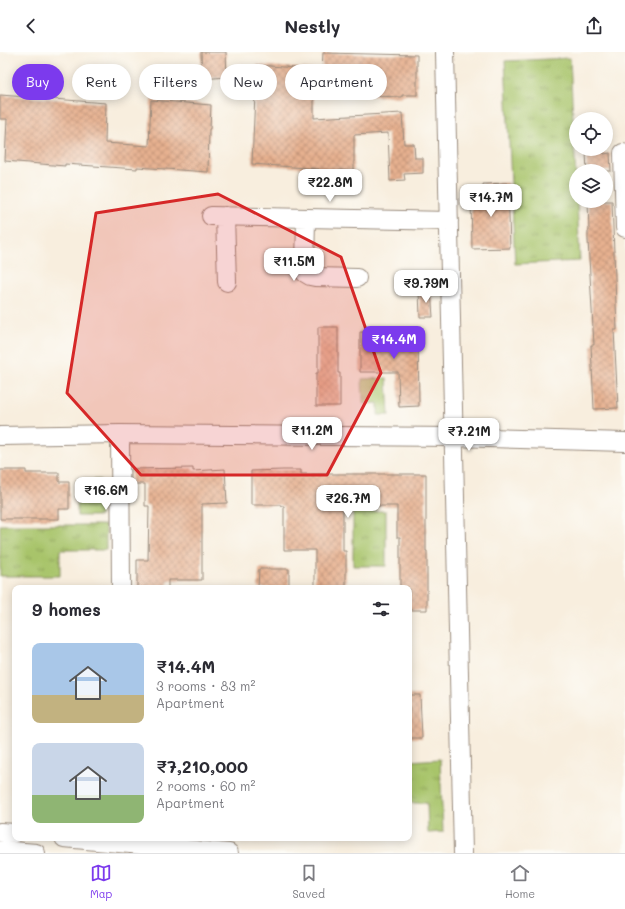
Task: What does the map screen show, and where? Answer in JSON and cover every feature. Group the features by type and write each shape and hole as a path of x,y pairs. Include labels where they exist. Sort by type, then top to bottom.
{"street":[{"path":"445,52 463,853"},
{"path":"623,153 625,228"},
{"path":"227,282 218,216 449,221"},
{"path":"306,218 306,273 315,277 358,278"},
{"path":"120,434 121,585"},
{"path":"0,436 120,434 454,437 625,442"},
{"path":"0,832 12,833"},
{"path":"89,841 229,853"},
{"path":"0,850 36,853"}],"highlighted area":[{"path":"218,194 341,257 381,373 327,475 141,475 67,393 96,213"}],"green space":[{"path":"570,58 573,112 569,112 569,156 575,156 575,164 569,164 569,208 577,208 580,261 515,264 505,61"},
{"path":"387,378 389,415 378,415 378,403 363,404 362,379"},
{"path":"77,480 100,480 100,516 77,516"},
{"path":"353,511 386,511 386,566 353,566"},
{"path":"0,525 106,525 106,550 60,550 60,576 0,576"},
{"path":"440,759 443,832 428,833 427,803 412,803 412,761"}],"building":[{"path":"201,52 226,52 226,64 220,64 220,78 212,78 212,64 201,64"},
{"path":"323,53 417,55 417,95 402,95 402,97 387,96 387,64 322,64"},
{"path":"277,67 285,67 285,100 314,100 314,118 402,113 404,144 414,144 415,158 423,158 423,173 404,174 405,180 390,181 388,133 354,135 354,170 319,172 319,169 252,164 255,100 277,100"},
{"path":"0,95 12,96 12,100 64,100 106,103 105,143 149,146 151,100 211,105 208,172 137,167 137,169 65,164 65,166 5,161 7,119 0,119"},
{"path":"586,156 610,156 611,164 587,164"},
{"path":"508,183 510,248 472,249 471,197 484,197 483,184"},
{"path":"588,208 612,208 617,330 614,330 618,408 594,409 591,345 594,345 588,240"},
{"path":"419,291 431,291 433,317 420,317"},
{"path":"318,327 338,327 340,406 316,406"},
{"path":"397,330 418,330 419,406 399,407 398,372 360,372 360,332 397,333"},
{"path":"193,468 193,471 225,469 227,503 202,504 202,580 168,580 168,585 137,585 137,560 148,560 149,506 145,506 145,484 131,484 131,469"},
{"path":"0,470 26,470 26,473 59,473 59,482 69,482 69,509 59,509 59,519 0,519"},
{"path":"301,470 301,474 426,474 427,610 412,610 412,585 400,585 400,537 397,537 397,506 343,506 343,551 346,551 346,585 315,585 315,550 284,550 284,506 251,505 251,471"},
{"path":"259,569 289,569 289,585 258,585"},
{"path":"412,695 420,695 422,738 412,738"}]}
